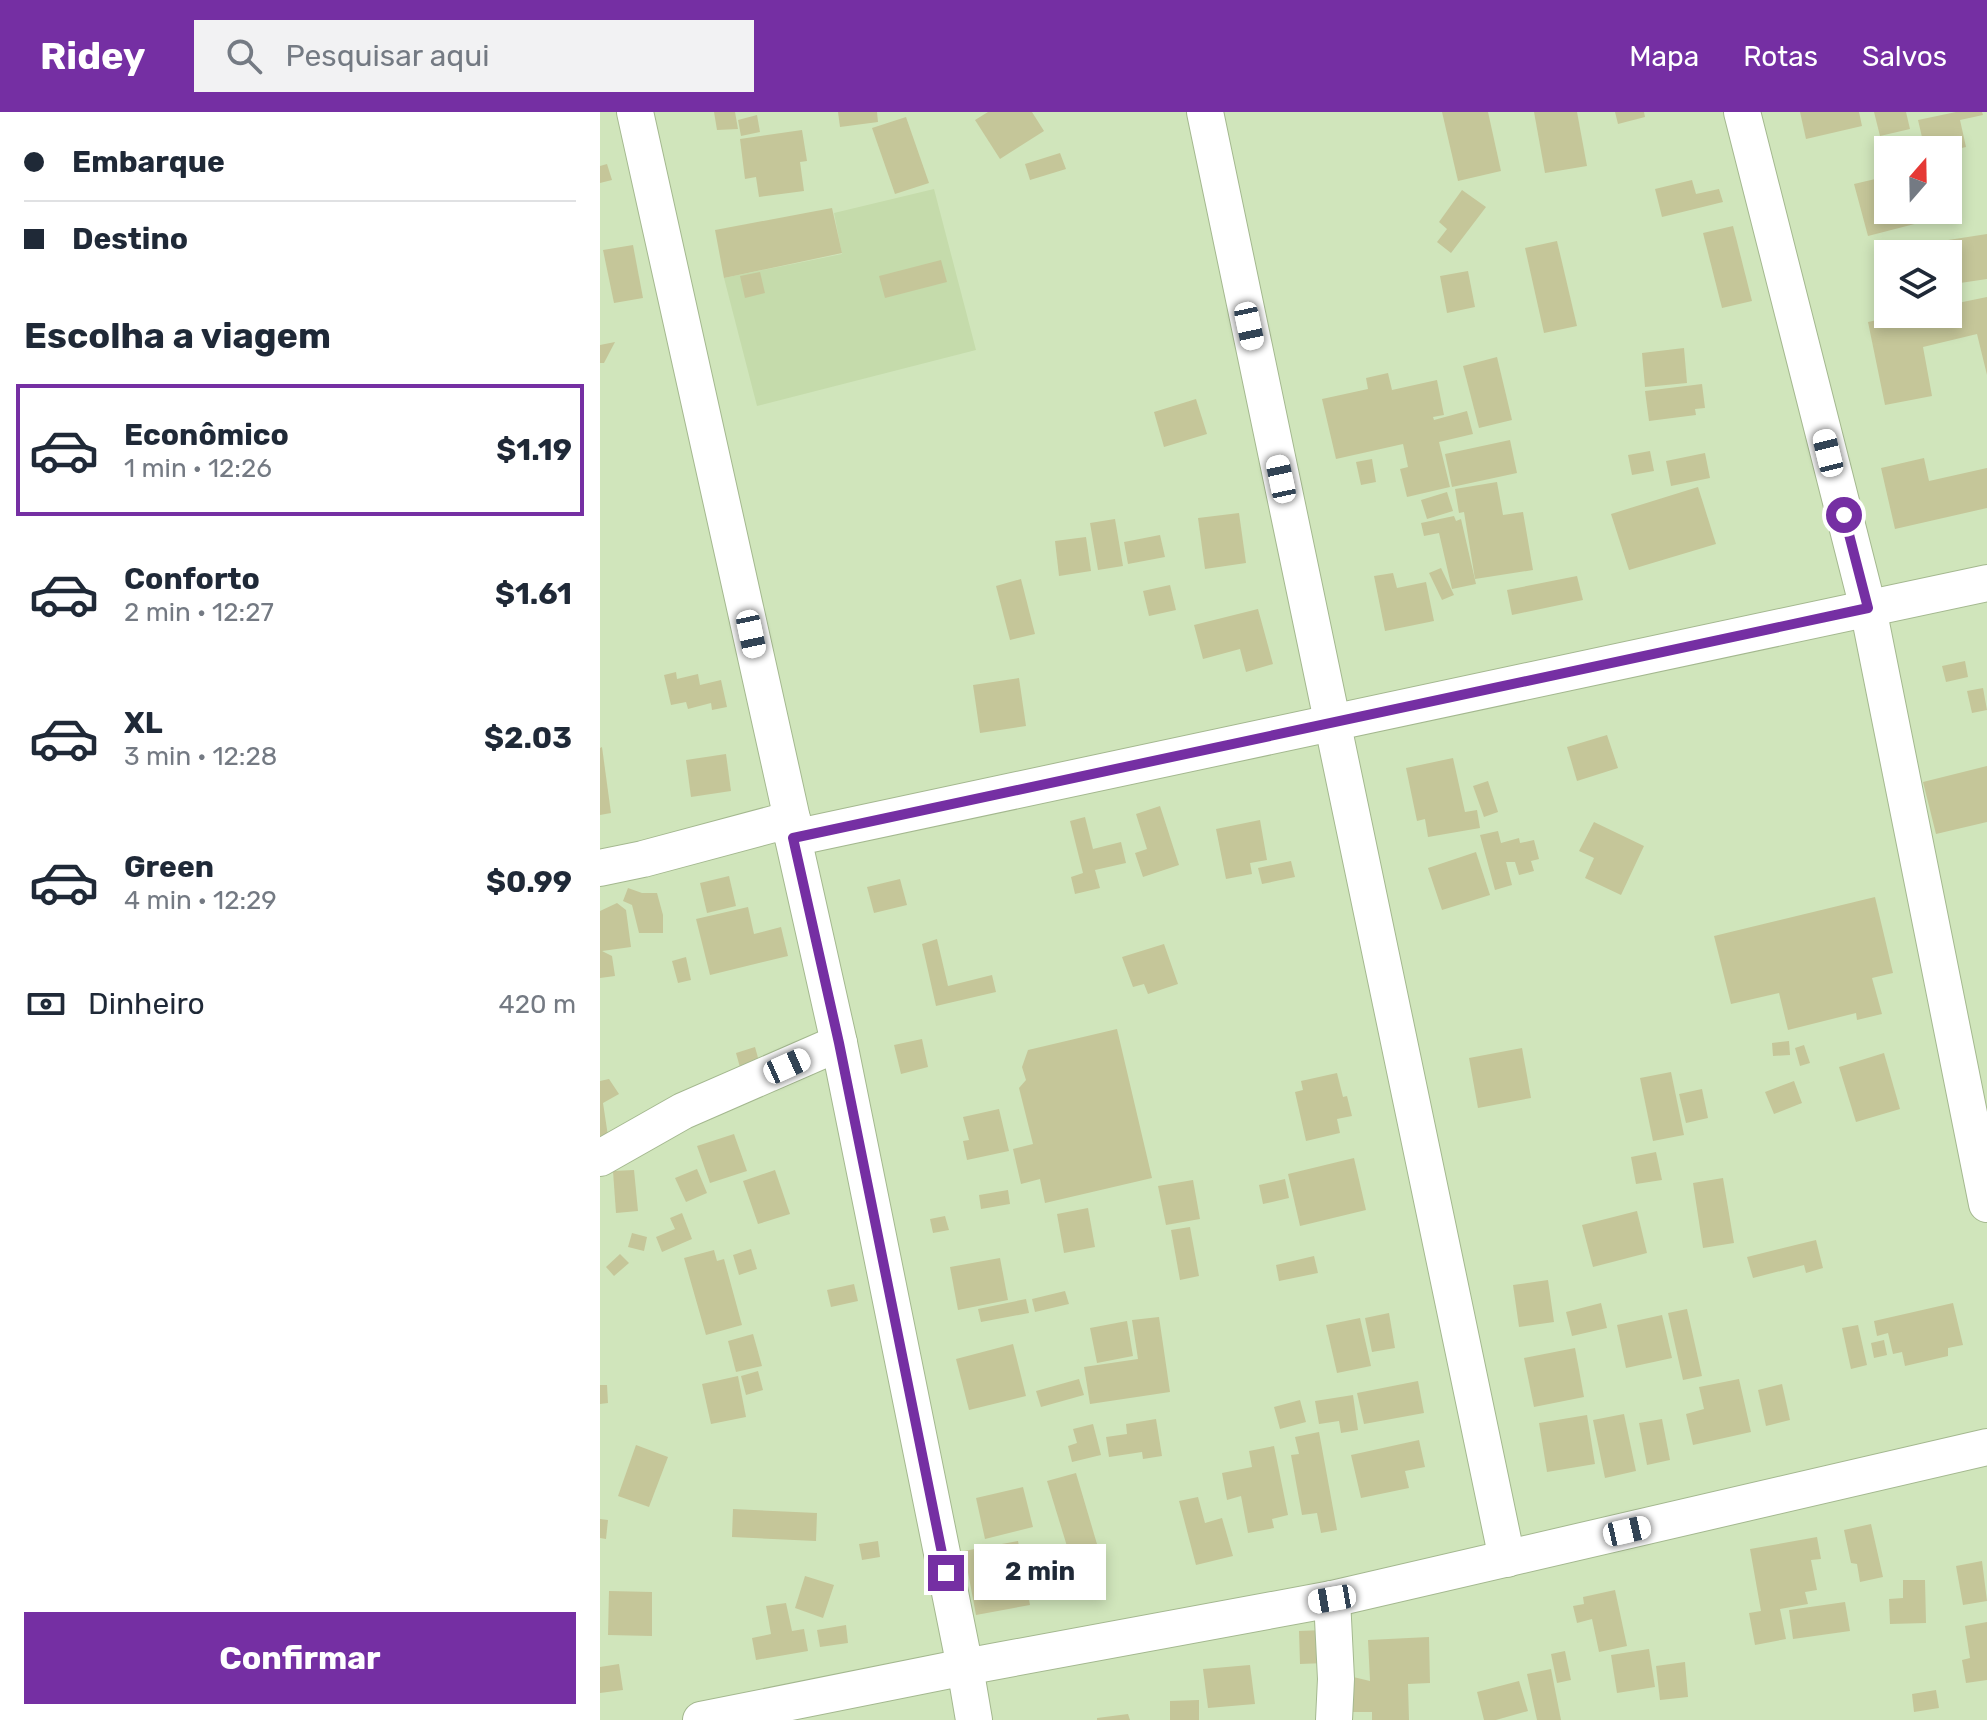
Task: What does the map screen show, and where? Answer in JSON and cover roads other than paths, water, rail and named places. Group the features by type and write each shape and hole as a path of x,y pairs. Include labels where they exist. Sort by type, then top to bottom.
{"street":[{"path":"635,112 839,1043 974,1720"},
{"path":"1205,112 1507,1559"},
{"path":"1742,112 1868,608 1987,1204"},
{"path":"600,868 1332,723 1987,583"},
{"path":"600,1158 683,1111 839,1043"},
{"path":"701,1720 1332,1599 1987,1447"},
{"path":"1332,1599 1336,1679 1334,1720"}]}
